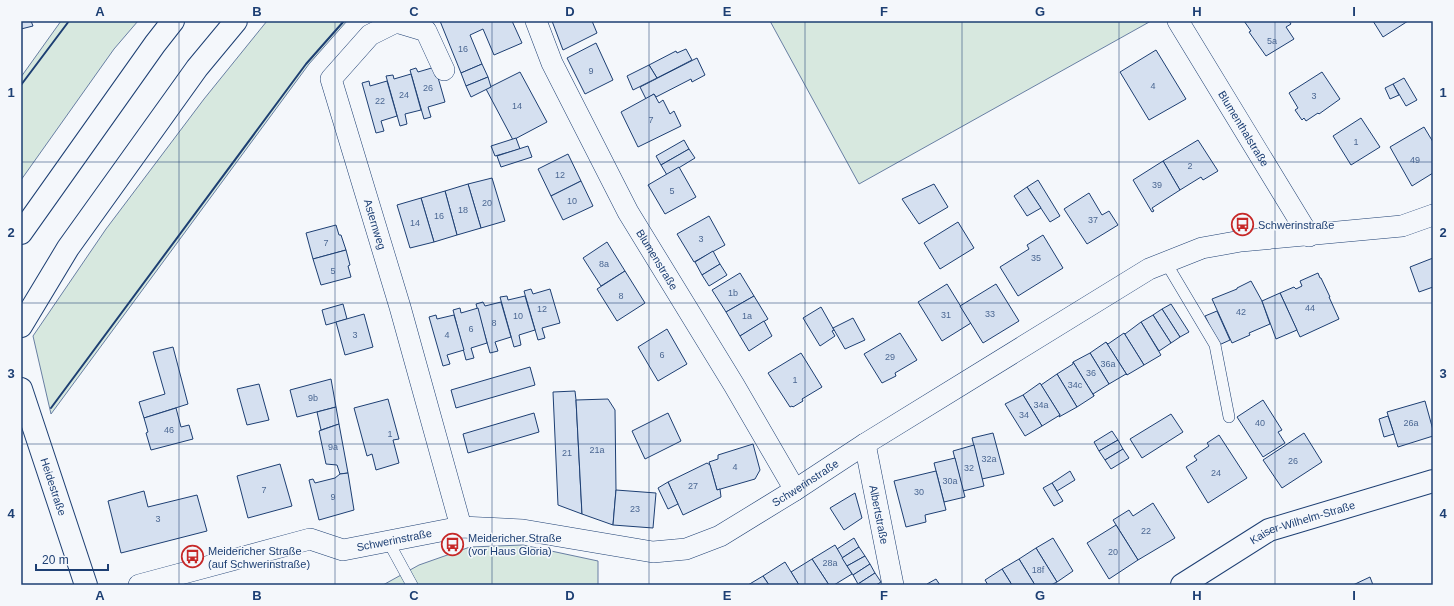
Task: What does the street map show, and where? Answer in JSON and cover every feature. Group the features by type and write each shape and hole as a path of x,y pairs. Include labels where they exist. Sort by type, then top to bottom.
{"main road":[{"path":"21,233 145,56 173,21"},
{"path":"21,326 68,248 197,68 236,21"},
{"name":"Heidestraße","path":"21,389 86,585"},
{"name":"Kaiser-Wilhelm-Straße","path":"1182,585 1269,530 1433,481"}],"street":[{"name":"Blumenstraße","path":"536,21 552,63 628,212 734,385 795,490"},
{"name":"Blumenthalstraße","path":"1178,21 1308,236"},
{"name":"Asternweg","path":"444,70 426,31 396,22 370,35 331,79 400,307 461,527"},
{"name":"Schwerinstraße","path":"139,585 310,539 343,550 461,527 523,530 654,552 686,549 720,536 795,490 865,444 1142,273 1165,261 1202,248 1241,241 1308,236 1402,226 1433,215"},
{"name":"Albertstraße","path":"865,444 893,585"}],"lane":[{"path":"1165,261 1215,345 1230,417"},
{"path":"388,541 412,585"}],"shaded area":[{"path":"61,21 138,21 114,49 21,180 21,77"},
{"path":"267,21 347,21 309,64 51,414 33,336 106,229 204,99"},
{"path":"770,21 1151,21 859,184"},
{"path":"523,545 598,561 598,585 383,585 419,565 470,547"}],"building":[{"path":"21,21 31,21 33,26 21,29"},
{"path":"440,21 512,21 522,43 494,55 483,29 470,35 482,64 461,73"},
{"path":"552,21 592,21 597,33 563,50"},
{"path":"1244,21 1289,21 1291,24 1286,27 1294,39 1266,56 1249,32 1251,31"},
{"path":"1373,21 1408,21 1383,37"},
{"path":"596,43 613,80 585,94 567,58"},
{"path":"686,49 692,60 657,78 649,65 676,51 677,53"},
{"path":"1156,50 1186,99 1149,120 1120,72"},
{"path":"697,58 705,75 692,82 691,79 656,97 654,94 646,99 640,87"},
{"path":"482,64 488,77 466,86 461,73"},
{"path":"649,65 657,78 633,90 627,76"},
{"path":"435,67 445,102 428,107 431,117 424,119 410,70 416,68 418,72"},
{"path":"520,72 547,122 513,140 486,89"},
{"path":"1322,72 1340,99 1319,114 1318,113 1306,121 1304,118 1302,120 1295,110 1298,108 1289,93"},
{"path":"411,74 421,110 405,114 407,124 400,126 386,76 393,75 394,79"},
{"path":"488,77 491,87 471,97 466,86"},
{"path":"1404,78 1417,100 1406,106 1393,84"},
{"path":"369,81 370,86 387,81 397,116 381,121 384,131 376,133 362,83"},
{"path":"1393,84 1399,95 1390,99 1385,88"},
{"path":"654,94 659,103 663,100 670,114 674,111 681,126 638,147 621,112"},
{"path":"1361,118 1380,147 1351,165 1333,136"},
{"path":"1424,127 1433,142 1433,173 1412,186 1390,147"},
{"path":"516,138 520,149 495,156 491,146"},
{"path":"684,140 689,149 661,165 656,156"},
{"path":"1198,140 1218,171 1203,180 1201,177 1180,190 1163,161"},
{"path":"528,146 532,157 501,167 497,156"},
{"path":"689,149 695,158 667,175 661,165"},
{"path":"568,154 581,181 551,196 538,169"},
{"path":"1163,161 1180,190 1152,208 1154,211 1152,212 1133,180"},
{"path":"679,167 696,197 665,214 648,185"},
{"path":"492,178 505,221 481,228 468,184"},
{"path":"1038,180 1060,216 1050,222 1027,187"},
{"path":"581,181 593,206 563,220 551,196"},
{"path":"468,184 481,228 457,235 445,191"},
{"path":"934,184 948,207 919,224 902,199"},
{"path":"1027,187 1041,208 1027,216 1014,196"},
{"path":"445,191 457,235 434,242 421,198"},
{"path":"1089,193 1102,215 1109,211 1118,225 1087,244 1064,209"},
{"path":"421,198 434,242 410,248 397,205"},
{"path":"709,216 725,245 694,262 677,234"},
{"path":"958,222 974,248 940,269 924,243"},
{"path":"336,225 346,250 313,259 306,233"},
{"path":"1043,235 1063,268 1018,296 1000,267 1029,249 1027,245"},
{"path":"607,242 625,271 601,286 583,258"},
{"path":"346,250 350,265 348,266 351,277 321,285 313,259"},
{"path":"713,251 720,264 702,275 695,262"},
{"path":"1433,258 1433,287 1419,292 1410,267"},
{"path":"720,264 727,275 709,286 702,275"},
{"path":"625,271 645,303 617,321 597,289"},
{"path":"740,273 754,296 726,312 712,290"},
{"path":"1318,273 1339,319 1300,337 1280,293 1294,287 1296,289 1302,286 1300,281"},
{"path":"1251,281 1262,301 1270,324 1249,333 1250,335 1232,343 1212,299 1237,289"},
{"path":"947,284 971,323 942,341 918,302"},
{"path":"996,284 1019,321 983,343 960,306"},
{"path":"531,289 533,294 550,289 560,323 542,328 545,338 538,340 524,291"},
{"path":"1280,293 1297,330 1276,339 1262,301"},
{"path":"507,296 508,300 525,296 535,330 519,335 521,345 514,347 500,297"},
{"path":"754,296 768,319 740,336 726,312"},
{"path":"483,302 485,306 501,302 511,337 495,342 498,351 490,353 476,304"},
{"path":"343,304 347,319 326,325 322,310"},
{"path":"1171,304 1189,332 1180,337 1162,309"},
{"path":"821,307 834,330 832,331 835,336 820,346 803,318"},
{"path":"460,308 461,313 478,308 487,343 471,348 474,358 466,360 453,310"},
{"path":"1162,309 1180,337 1171,343 1153,315"},
{"path":"1217,311 1230,340 1219,345 1205,316"},
{"path":"364,314 373,347 345,355 336,322"},
{"path":"436,315 437,319 454,315 464,350 447,355 450,364 443,366 429,317"},
{"path":"1153,315 1171,343 1159,351 1141,322"},
{"path":"853,318 865,340 845,349 833,328"},
{"path":"764,321 772,336 749,351 740,336"},
{"path":"1141,322 1161,355 1144,365 1124,333 1125,334"},
{"path":"667,329 687,364 658,381 638,347"},
{"path":"900,333 917,360 895,373 896,376 882,383 864,354"},
{"path":"1124,333 1144,365 1127,375 1106,342 1108,344"},
{"path":"1106,342 1127,375 1126,374 1109,384 1090,353"},
{"path":"173,347 188,404 144,418 139,402 165,394 153,352"},
{"path":"801,353 822,387 802,399 803,401 793,407 790,407 768,373"},
{"path":"1090,353 1109,384 1093,394 1094,396 1073,362"},
{"path":"1073,362 1094,396 1077,407 1057,374 1073,364"},
{"path":"530,367 535,385 456,408 451,390"},
{"path":"1057,374 1077,407 1059,417 1060,415 1041,385"},
{"path":"331,379 336,407 297,417 290,390"},
{"path":"1040,383 1060,415 1042,426 1023,395"},
{"path":"259,384 269,420 247,425 237,389"},
{"path":"575,391 582,514 558,505 553,392"},
{"path":"1023,395 1042,426 1025,436 1005,404"},
{"path":"388,399 399,439 393,440 399,463 376,470 372,454 367,456 354,408"},
{"path":"608,399 615,410 616,490 613,525 582,514 576,400"},
{"path":"1263,400 1282,430 1278,432 1285,443 1263,457 1237,417"},
{"path":"1425,401 1433,430 1433,436 1398,447 1387,412"},
{"path":"336,407 339,424 321,430 317,412"},
{"path":"176,408 181,427 189,425 193,439 151,450 146,433 148,432 144,418"},
{"path":"534,413 539,432 468,453 463,434"},
{"path":"668,413 681,441 645,459 632,431"},
{"path":"1171,414 1183,432 1142,458 1130,439"},
{"path":"1388,416 1394,434 1384,437 1379,419"},
{"path":"339,424 348,473 340,474 337,465 326,464 319,431"},
{"path":"1112,431 1118,440 1099,451 1094,442"},
{"path":"993,433 1004,474 982,479 972,438"},
{"path":"1304,433 1322,462 1282,488 1263,460"},
{"path":"1219,435 1247,478 1208,503 1186,467 1197,460 1194,456 1209,446 1207,443"},
{"path":"1118,440 1123,449 1105,460 1099,451"},
{"path":"753,444 760,470 755,479 717,490 709,462 718,459 718,455"},
{"path":"974,445 984,486 963,491 953,451"},
{"path":"1123,449 1129,458 1111,469 1105,460"},
{"path":"955,458 965,497 944,502 934,463"},
{"path":"707,463 710,465 717,490 720,489 721,497 683,515 668,482"},
{"path":"280,464 292,506 248,518 237,476"},
{"path":"936,471 946,510 925,515 926,522 906,527 894,481"},
{"path":"1070,471 1075,480 1057,491 1052,483"},
{"path":"348,473 354,510 319,520 309,480 313,479 315,483 335,478 340,474"},
{"path":"668,482 678,504 668,509 658,488"},
{"path":"1052,483 1063,501 1054,506 1043,488"},
{"path":"616,490 656,493 653,528 613,525"},
{"path":"144,491 148,507 197,495 207,531 121,553 108,501"},
{"path":"855,493 862,518 844,530 830,508"},
{"path":"1153,503 1175,538 1138,560 1113,520 1129,510 1133,516"},
{"path":"1116,525 1138,560 1109,579 1087,543"},
{"path":"854,538 859,547 842,558 837,549"},
{"path":"1053,538 1073,571 1057,582 1036,548"},
{"path":"835,545 852,574 834,585 829,585 812,559"},
{"path":"859,547 865,556 847,566 842,558"},
{"path":"1036,548 1057,582 1051,585 1035,585 1019,559"},
{"path":"865,556 870,564 853,575 847,566"},
{"path":"812,559 829,585 799,585 791,572"},
{"path":"1019,559 1035,585 1012,585 1002,569"},
{"path":"785,562 799,585 769,585 763,576"},
{"path":"870,564 875,573 858,584 853,575"},
{"path":"1002,569 1012,585 988,585 985,580"},
{"path":"875,573 881,582 876,585 858,584"},
{"path":"763,576 769,585 748,585"},
{"path":"1370,577 1373,585 1353,585"},
{"path":"936,579 940,585 927,585 927,584"}],"wall":[{"path":"21,85 69,21"},
{"path":"51,408 306,64 344,21"}],"place":[{"name":"Schwerinstraße","path":"1242,225"},
{"name":"Meidericher Straße (vor Haus Gloria)","path":"452,544"},
{"name":"Meidericher Straße (auf Schwerinstraße)","path":"192,557"}]}
